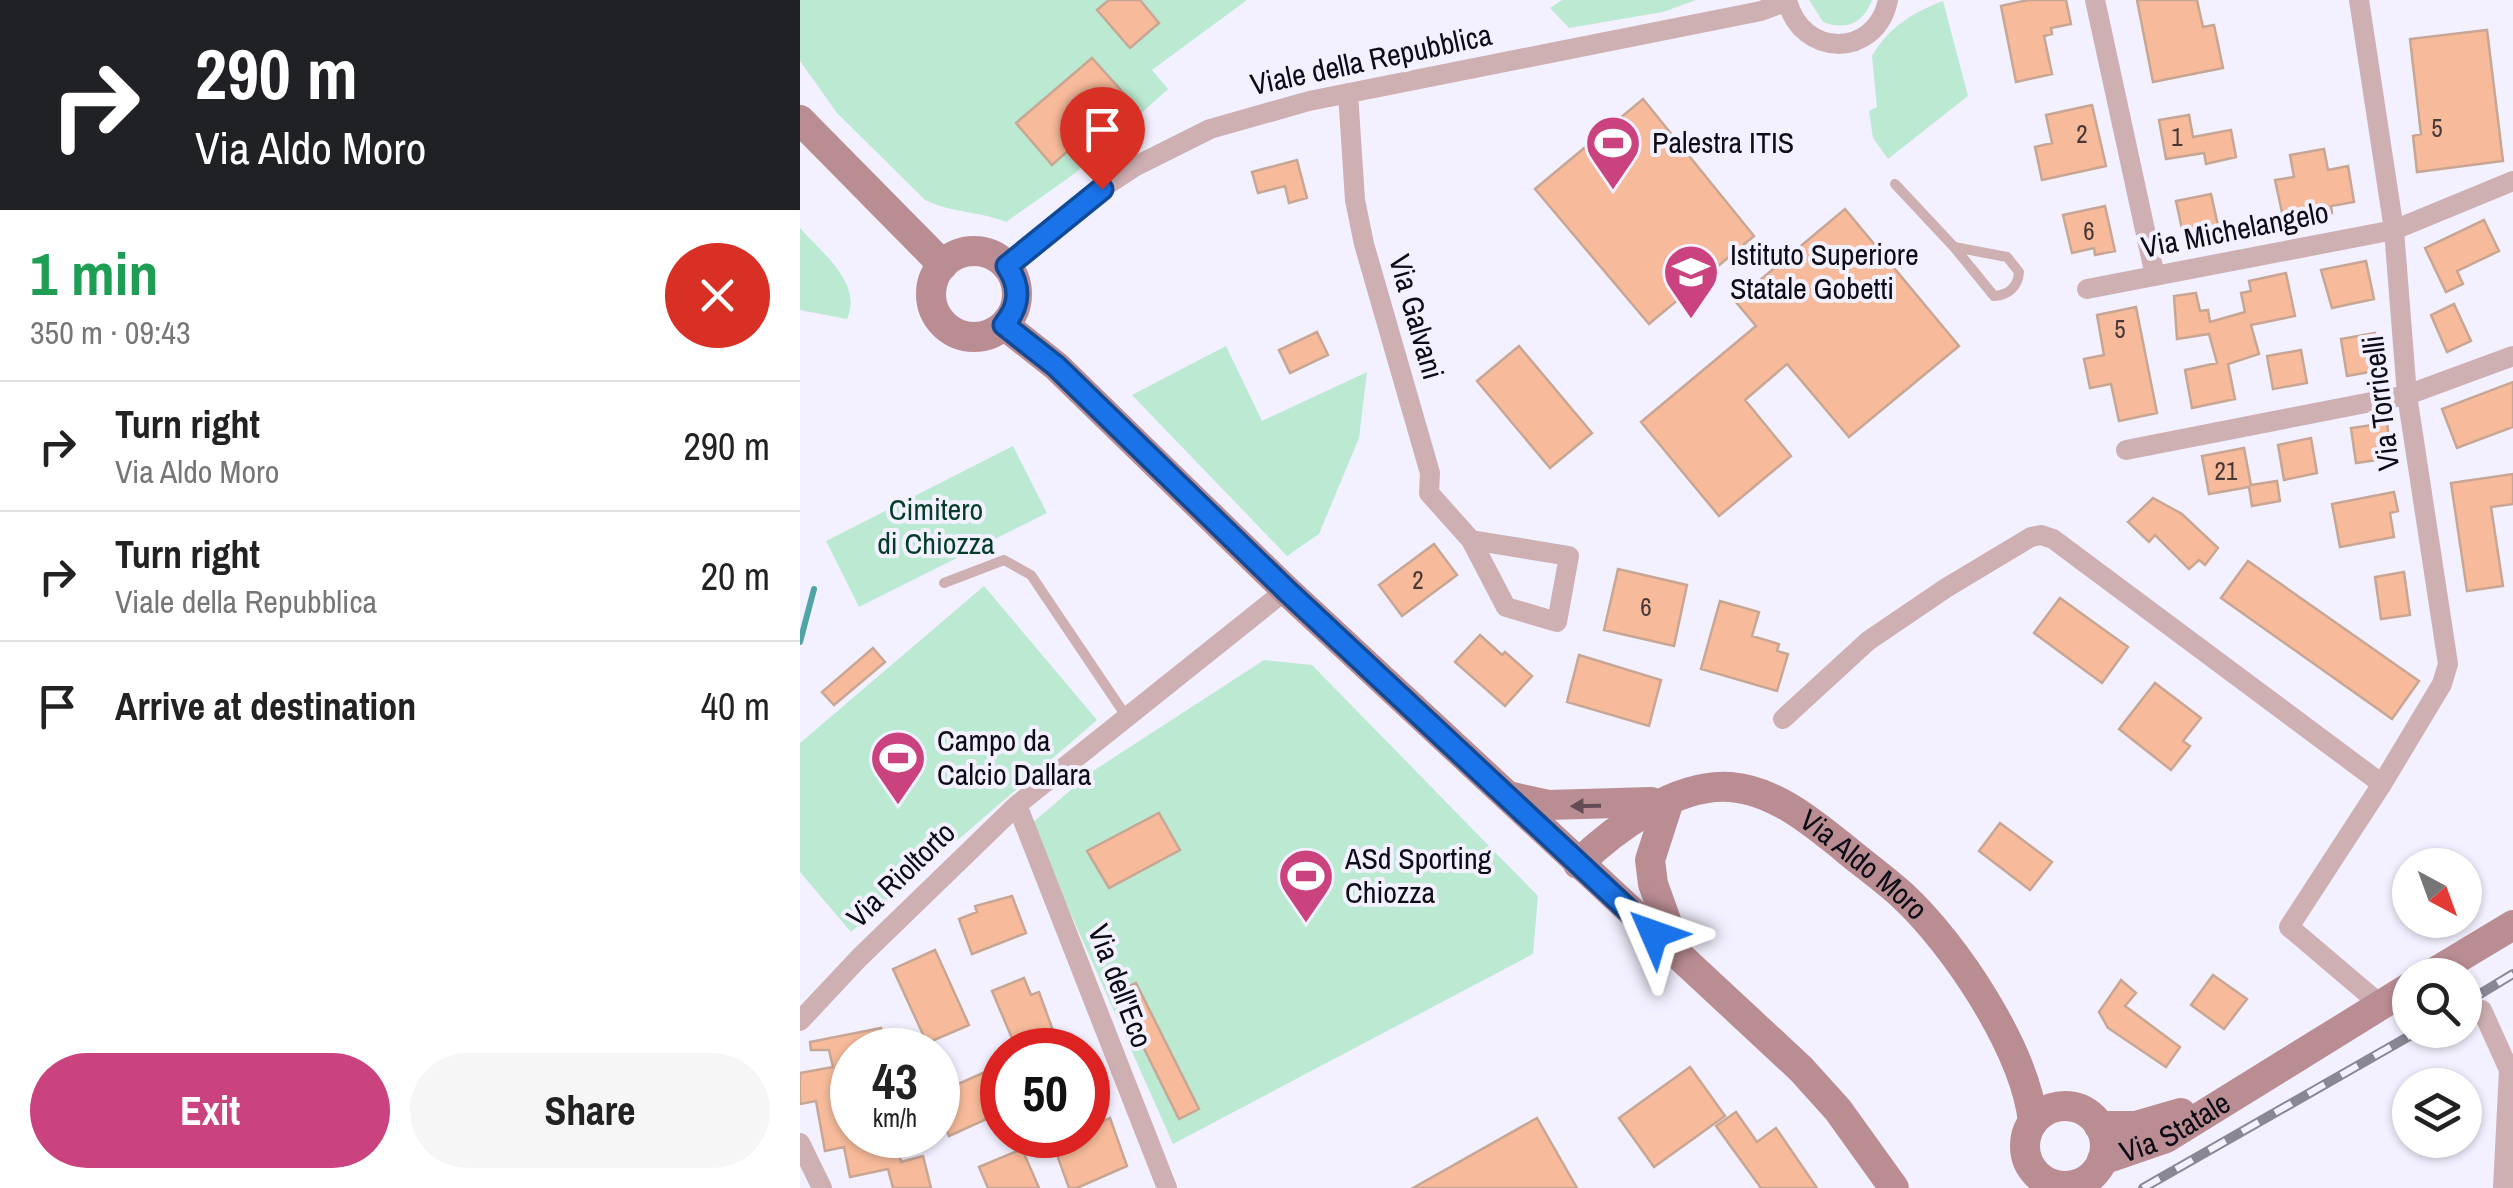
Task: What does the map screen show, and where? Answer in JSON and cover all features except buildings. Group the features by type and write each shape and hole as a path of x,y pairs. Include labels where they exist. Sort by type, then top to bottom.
{"main road":[{"path":"800,120 943,264"},
{"path":"980,252 1007,266 1016,283 1017,301 1004,325 983,337 958,335 939,320 931,298 936,274 943,264 960,254 980,252"},
{"path":"1004,325 1056,366 1286,590 1801,1069 1838,1110 1894,1188"},
{"name":"Via Aldo Moro","path":"1504,795 1548,806 1669,801 1728,786 1769,797 1814,824 1902,896 1938,933 2003,1032 2036,1073 2070,1106"},
{"path":"1578,864 1604,856 1644,832 1669,801"},
{"path":"1669,801 1650,860 1653,884 1679,957"},
{"path":"2458,958 2513,925"},
{"name":"Via Statale","path":"2102,1160 2166,1138 2392,999"},
{"name":"Via Aldo Moro","path":"2003,1032 2030,1094 2033,1122"},
{"name":"Via Statale","path":"2100,1126 2136,1126 2170,1118 2244,1088"},
{"path":"2033,1122 2049,1109 2070,1106"},
{"name":"Via Statale","path":"2033,1122 2025,1150 2041,1182 2080,1183 2102,1160 2104,1137 2087,1112 2070,1106"}],"street":[{"name":"Viale della Repubblica","path":"1007,266 1102,189 1171,146 1240,119 1348,92 1761,11 1787,0 1793,19 1807,34 1826,43 1844,44 1870,32 1882,18 1888,0"},
{"path":"2095,0 2154,276"},
{"name":"Via Torricelli","path":"2358,0 2394,230 2408,395 2448,664 2442,684 2382,784 2289,927 2381,1006"},
{"name":"Via Galvani","path":"1348,92 1355,200 1430,473 1429,493 1471,540 1506,606 1557,622 1568,556 1471,540"},
{"name":"Via Michelangelo","path":"2087,289 2394,230 2513,182"},
{"path":"2126,450 2408,395 2513,356"},
{"path":"1784,720 1868,641 1946,588 2042,535 2053,539 2382,784"},
{"name":"Via Rioltorto","path":"800,1021 858,958 1017,805 1286,590"},
{"name":"Via dell'Eco","path":"1017,805 1167,1188"},
{"path":"2482,1010 2511,1070 2503,1188"},
{"path":"800,1143 822,1188"}],"lane":[{"path":"1895,184 1994,296 2005,295 2014,287 2018,272 2007,257 1954,247"},
{"path":"944,583 1004,560 1031,575 1126,716"}],"green space":[{"path":"800,0 1247,0 1152,70 1168,89 1074,174 1006,222 925,200 837,113 800,61"},
{"path":"1562,0 1696,0 1663,12 1569,28 1550,8"},
{"path":"1809,0 1872,0 1859,19 1839,26 1823,22"},
{"path":"1943,1 1968,96 1888,159 1873,138 1869,111 1877,107 1872,56 1902,22"},
{"path":"800,228 845,281 850,293 847,319 800,310"},
{"path":"1226,346 1262,421 1367,372 1359,438 1319,534 1287,556 1132,395"},
{"name":"Cimitero di Chiozza","path":"1013,446 1047,513 859,607 826,541"},
{"name":"Campo da Calcio Dallara","path":"984,586 1097,720 851,932 800,872 800,743"},
{"name":"ASd Sporting Chiozza","path":"1264,660 1312,665 1538,896 1533,954 1173,1144 1031,824 1093,771"}],"waterway":[{"path":"800,642 814,589"}],"railway":[{"path":"2482,993 2513,974"},
{"path":"2143,1188 2392,1046"}],"place":[{"name":"Palestra ITIS","path":"1613,192"},
{"name":"Istituto Superiore Statale Gobetti","path":"1691,321"},
{"name":"Campo da Calcio Dallara","path":"898,807"},
{"name":"ASd Sporting Chiozza","path":"1306,925"}],"route":[{"path":"1102,189 1007,266 1016,283 1017,301 1004,325 1056,366 1286,590 1654,934"}]}
